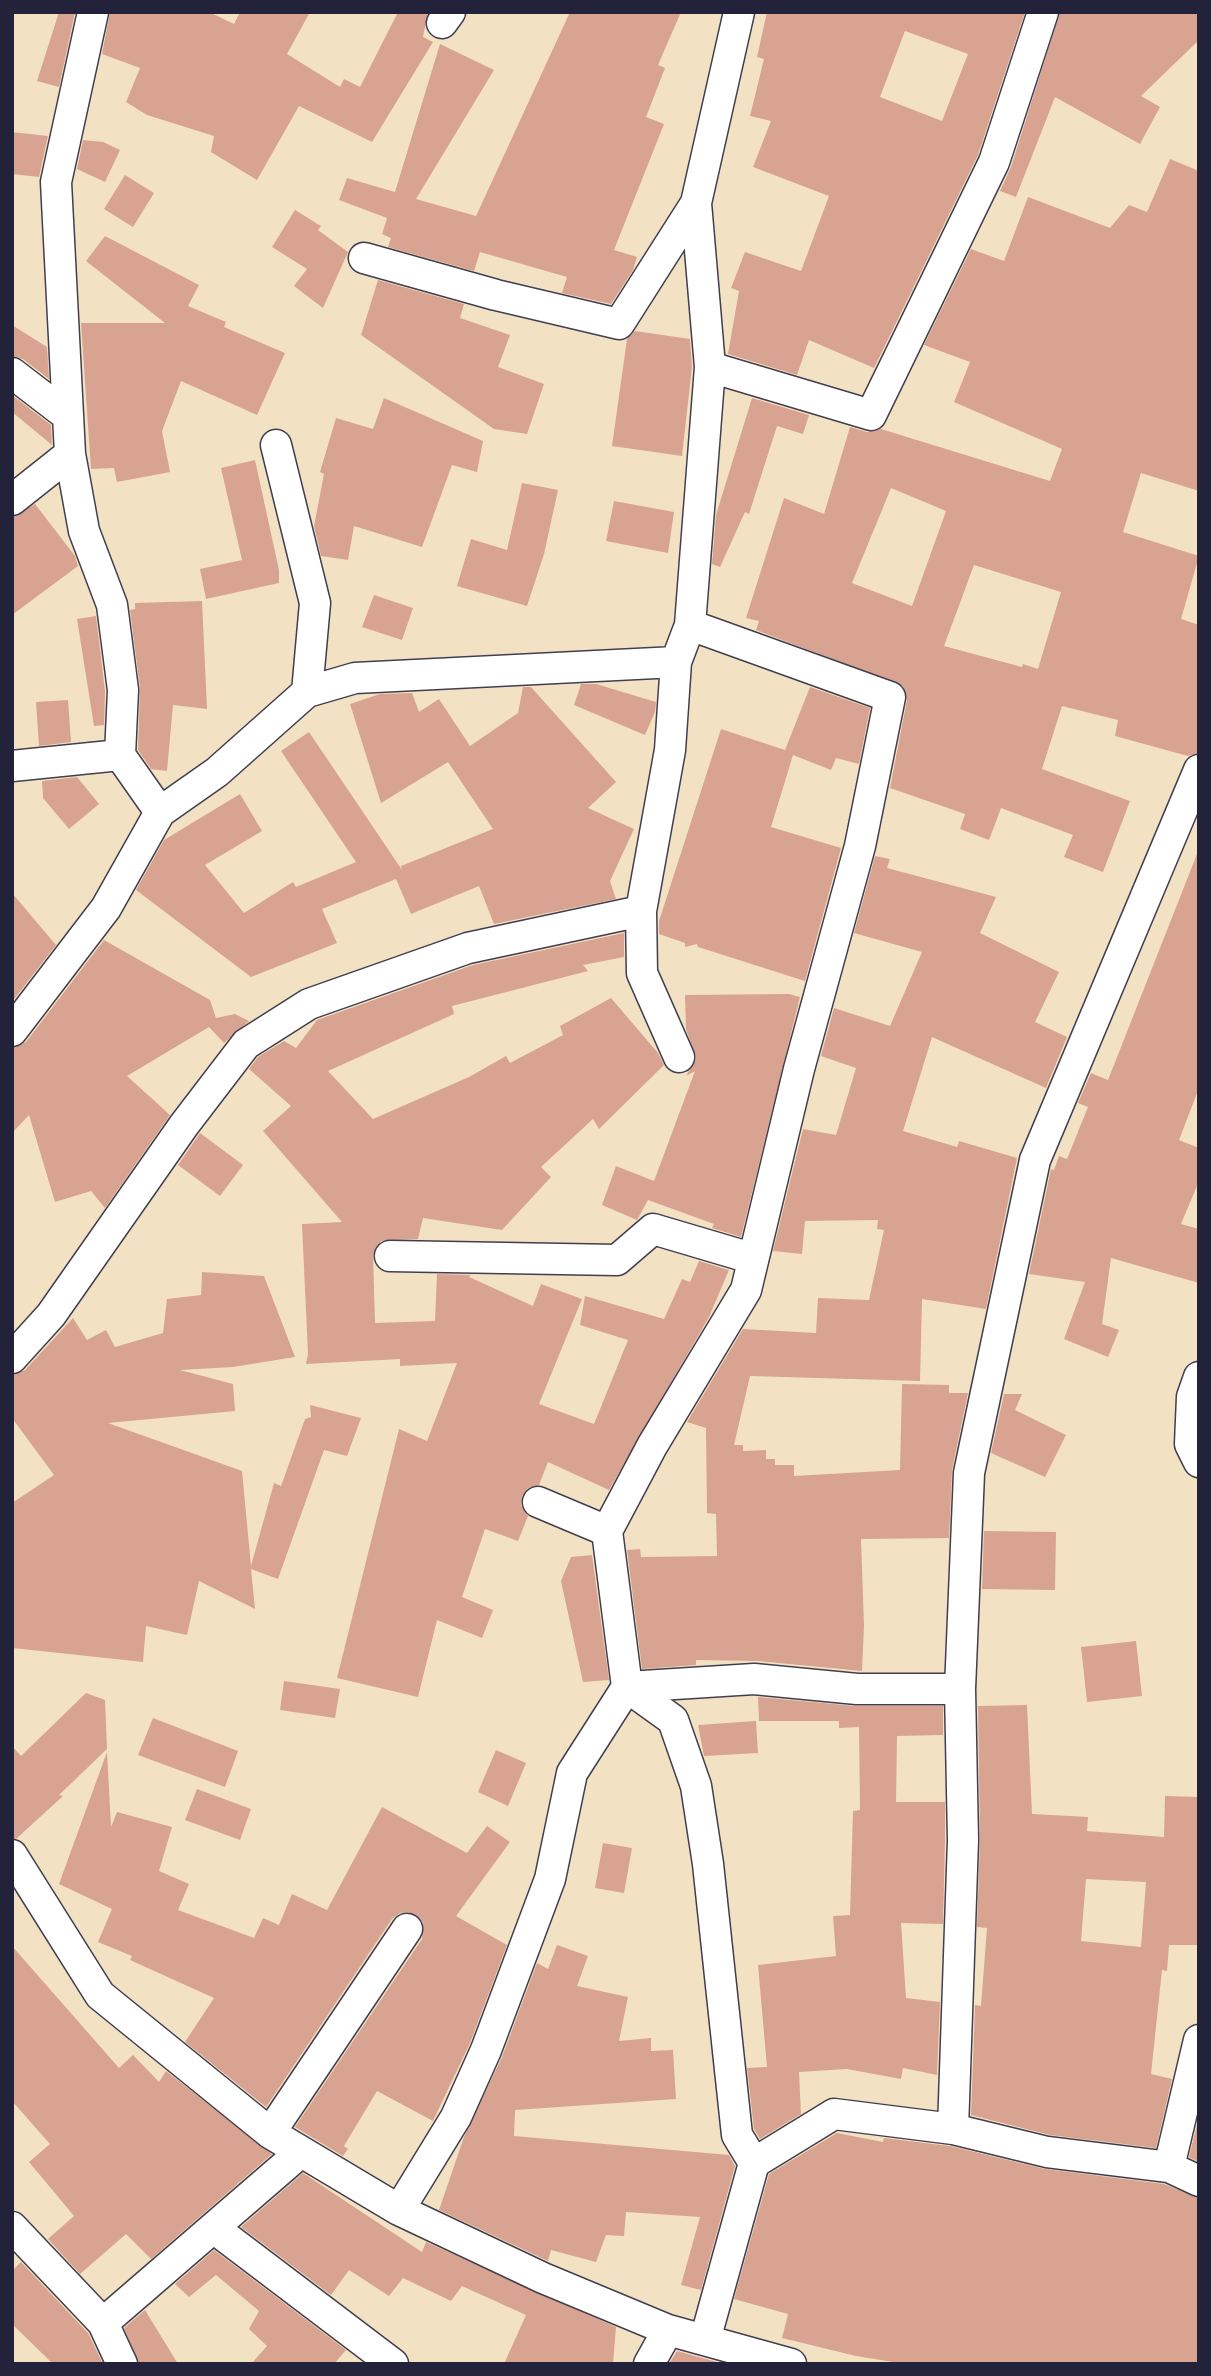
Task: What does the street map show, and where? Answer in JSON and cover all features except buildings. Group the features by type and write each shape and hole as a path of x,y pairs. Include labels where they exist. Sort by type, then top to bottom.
{"street":[{"path":"93,12 56,182 70,454 84,531 112,605 123,690 120,755 160,812"},
{"path":"679,1057 642,974 641,911 670,750 676,662 690,625 710,367 696,203 739,12"},
{"path":"710,367 871,415 994,162 1043,12"},
{"path":"364,258 496,295 620,324 696,203"},
{"path":"12,373 68,416"},
{"path":"276,445 315,603 307,692"},
{"path":"12,500 70,454"},
{"path":"399,2210 456,2117 486,2050 550,1879 572,1773 627,1687 607,1531 652,1446 746,1290 751,1258 860,846 890,697 690,625"},
{"path":"12,1031 106,908 160,812 217,772 307,692 355,678 676,662"},
{"path":"12,766 120,755"},
{"path":"953,2129 963,1840 960,1689 969,1473 1035,1160 1199,770"},
{"path":"12,1358 51,1315 184,1125 246,1044 309,1003 468,948 641,911"},
{"path":"390,1256 617,1260 653,1228 751,1258"},
{"path":"1199,1377 1192,1397 1190,1444 1199,1462"},
{"path":"538,1502 607,1531"},
{"path":"627,1687 754,1679 857,1689 960,1689"},
{"path":"627,1687 673,1720 696,1786 708,1864 737,2135 754,2163"},
{"path":"12,1855 100,1994 270,2133 399,2210 543,2278 668,2330 791,2364"},
{"path":"270,2133 407,1929"},
{"path":"1169,2167 1199,2040"},
{"path":"705,2340 754,2163 834,2114 953,2129 1047,2152 1169,2167 1199,2181"},
{"path":"103,2323 301,2152"},
{"path":"12,2228 103,2323 122,2364"},
{"path":"215,2229 393,2364"},
{"path":"649,2364 668,2330"}]}
